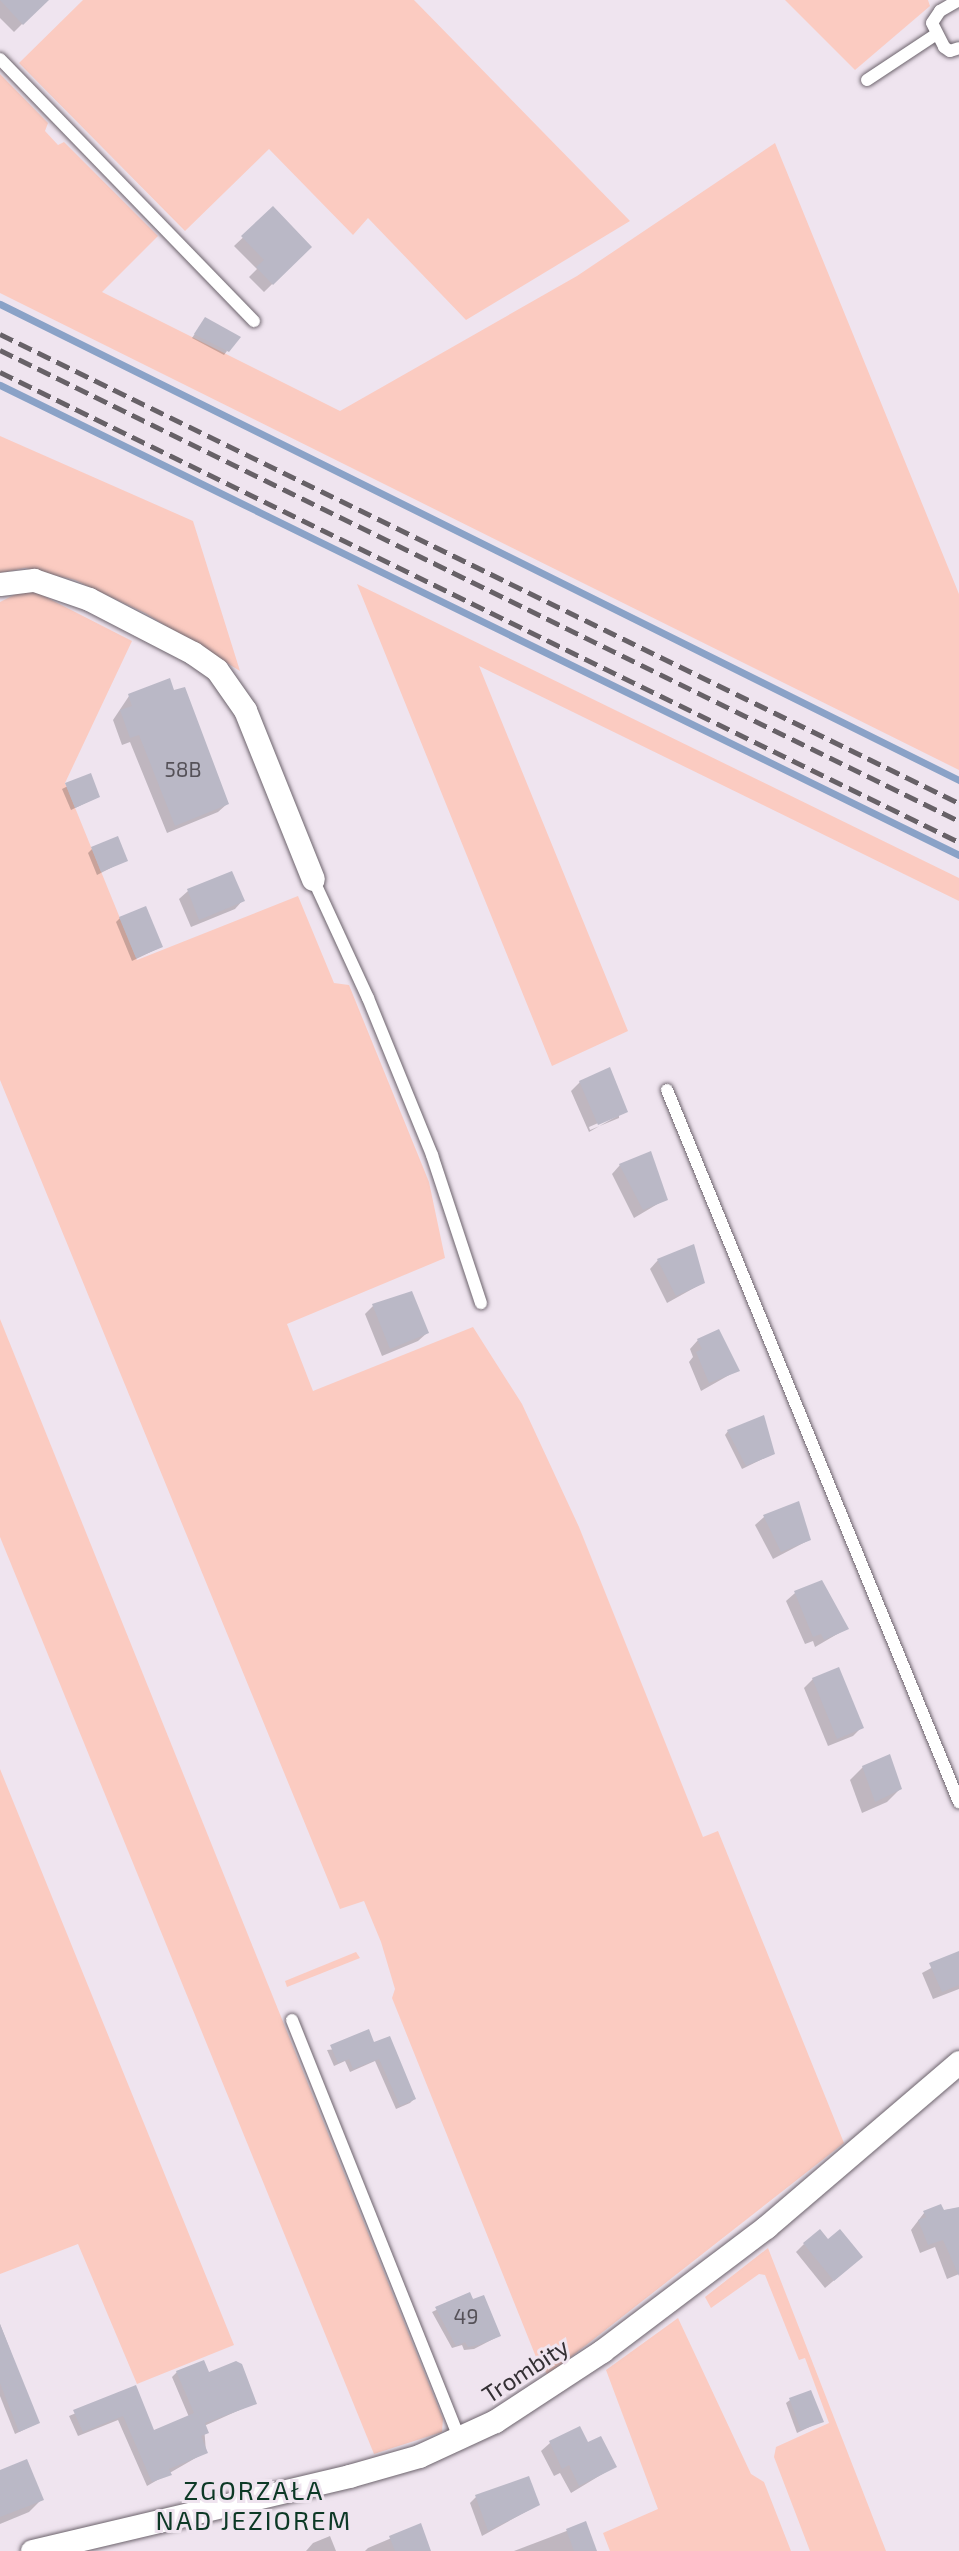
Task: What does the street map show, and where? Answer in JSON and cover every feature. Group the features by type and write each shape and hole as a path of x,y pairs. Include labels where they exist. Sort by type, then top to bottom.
{"street":[{"path":"10,581 89,599 193,653 216,670 245,710 313,879"},
{"name":"Trombity","path":"32,2551 349,2476 460,2439 536,2398 681,2293 766,2227 959,2062"}],"lane":[{"path":"959,0 935,18 935,35 950,51 959,48"},
{"path":"867,80 935,35"},
{"path":"0,59 254,321"},
{"path":"313,879 368,998 432,1155 481,1303"},
{"path":"667,1090 959,1802"},
{"path":"292,2020 460,2439"}],"shaded area":[{"path":"83,0 414,0 630,221 466,320 368,218 353,235 269,149 185,231 19,63"},
{"path":"785,0 928,0 930,6 855,70"},
{"path":"0,74 48,123 45,131 58,145 64,142 158,236 102,292 340,411 577,276 775,143 959,594 959,770 0,293"},
{"path":"0,436 193,521 240,671 145,613 75,580 25,568 0,573"},
{"path":"357,584 959,878 959,901 479,666 628,1031 552,1066"},
{"path":"28,588 132,641 65,783 137,960 298,896 334,983 349,985 429,1182 445,1258 287,1324 313,1391 473,1327 522,1404 579,1527 703,1837 718,1831 844,2143 548,2375 538,2362 392,1998 395,1989 381,1942 364,1901 340,1909 0,1080 0,602"},
{"path":"0,1319 443,2419 442,2432 374,2454 0,1537"},
{"path":"0,1769 234,2345 137,2384 78,2244 0,2274"},
{"path":"356,1952 360,1958 287,1987 285,1981"},
{"path":"768,2248 886,2551 810,2551 774,2457 776,2447 829,2423 805,2358 799,2360 765,2275 759,2274 711,2308 705,2297"},
{"path":"678,2318 751,2474 764,2482 791,2551 610,2551 603,2533 658,2509 606,2370"}],"building":[{"path":"0,0 49,0 23,25"},
{"path":"273,206 312,247 273,285 256,267 264,260 241,236"},
{"path":"205,317 241,337 229,352 194,334"},
{"path":"170,678 174,690 185,687 229,804 175,826 139,735 130,738 120,710 132,706 128,694"},
{"path":"91,773 100,797 75,808 65,783"},
{"path":"118,836 128,861 101,872 91,847"},
{"path":"232,871 245,901 199,920 187,889"},
{"path":"146,906 163,947 136,958 119,917"},
{"path":"610,1067 628,1112 598,1125 579,1081"},
{"path":"651,1151 668,1200 643,1210 619,1164"},
{"path":"694,1244 705,1283 676,1296 657,1259"},
{"path":"412,1291 429,1333 390,1349 372,1304"},
{"path":"719,1329 740,1371 709,1383 696,1352 702,1349 697,1339"},
{"path":"764,1415 775,1454 746,1466 727,1430"},
{"path":"799,1501 811,1540 781,1552 763,1515"},
{"path":"822,1580 849,1629 824,1640 821,1634 813,1637 794,1591"},
{"path":"839,1667 864,1728 837,1739 812,1678"},
{"path":"890,1754 902,1789 875,1802 862,1766"},
{"path":"959,1951 959,1985 942,1992 929,1963"},
{"path":"369,2029 374,2042 390,2036 416,2099 400,2106 379,2059 353,2069 349,2059 338,2063 330,2045"},
{"path":"941,2204 944,2210 959,2207 959,2276 943,2240 928,2245 918,2220 926,2217 923,2211"},
{"path":"820,2229 828,2239 840,2229 863,2257 834,2281 803,2243"},
{"path":"470,2292 473,2299 484,2295 501,2336 479,2345 468,2347 465,2342 456,2346 435,2307"},
{"path":"0,2324 40,2423 19,2432 0,2383"},
{"path":"204,2360 209,2372 236,2361 242,2364 257,2404 205,2423 209,2433 201,2436 208,2453 169,2469 172,2475 152,2482 123,2416 83,2432 73,2410 136,2385 154,2430 194,2413 176,2371"},
{"path":"811,2390 824,2422 801,2430 789,2398"},
{"path":"580,2426 588,2442 601,2436 617,2467 579,2486 569,2465 562,2469 549,2441"},
{"path":"27,2459 44,2500 0,2517 0,2470"},
{"path":"529,2476 540,2505 488,2531 475,2495"},
{"path":"586,2521 597,2551 574,2551 566,2529"},
{"path":"421,2523 431,2551 395,2551 389,2536"}],"waterway":[{"path":"0,304 959,780"},
{"path":"0,385 959,855"}],"railway":[{"path":"0,334 959,803"},
{"path":"0,350 959,821"},
{"path":"0,372 959,842"}],"district":[{"name":"ZGORZAŁA NAD JEZIOREM","path":"254,2505"}]}
